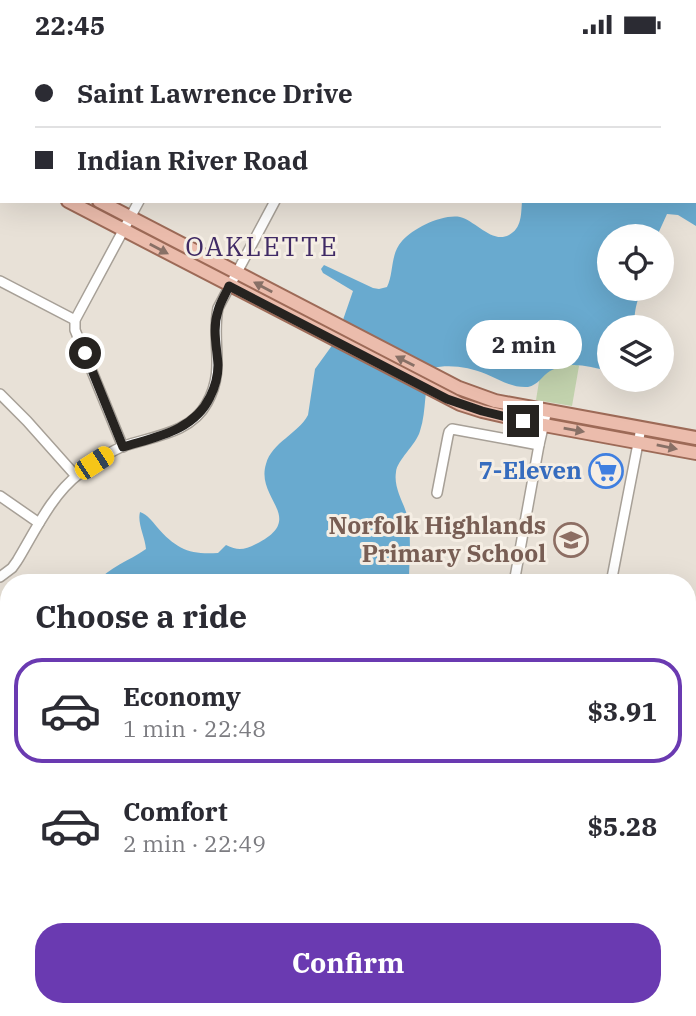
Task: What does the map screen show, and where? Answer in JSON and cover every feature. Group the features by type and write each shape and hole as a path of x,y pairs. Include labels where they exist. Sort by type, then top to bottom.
{"main road":[{"path":"72,203 460,404 544,425 696,453"},
{"path":"103,203 466,391 495,401 696,438"}],"street":[{"path":"123,447 75,330 75,320 138,203"},
{"path":"4,574 17,561 57,496 76,476 123,447 179,429 197,416 207,404 216,383 218,369 215,323 218,308 274,203"},
{"path":"0,281 75,320"},
{"path":"0,394 76,476"},
{"path":"516,574 547,410"},
{"path":"613,574 640,428"},
{"path":"437,493 448,436 452,429 539,445"},
{"path":"0,496 39,523"}],"green space":[{"path":"563,346 579,366 572,406 536,400 543,357 566,355 576,367"}],"water":[{"path":"522,203 696,203 696,226 678,215 667,214 662,224 597,224 597,301 638,301 635,315 597,315 597,369 579,365 564,366 550,371 531,386 522,387 466,368 432,368 427,383 420,431 396,472 396,486 409,524 409,574 105,574 146,549 140,512 148,516 164,535 177,545 199,553 218,553 226,545 238,549 248,548 271,535 278,525 279,516 267,488 266,464 279,444 304,422 308,415 315,369 336,340 353,291 323,273 321,269 324,265 379,289 387,287 398,246 421,227 437,220 460,217 496,237 503,237 519,225"}],"place":[{"name":"7-Eleven","path":"606,471"},
{"name":"Norfolk Highlands Primary School","path":"571,540"}],"district":[{"name":"OAKLETTE","path":"262,247"}],"route":[{"path":"85,353 123,447 179,429 202,411 216,383 218,369 215,323 218,308 229,286 447,399 523,421"}]}
